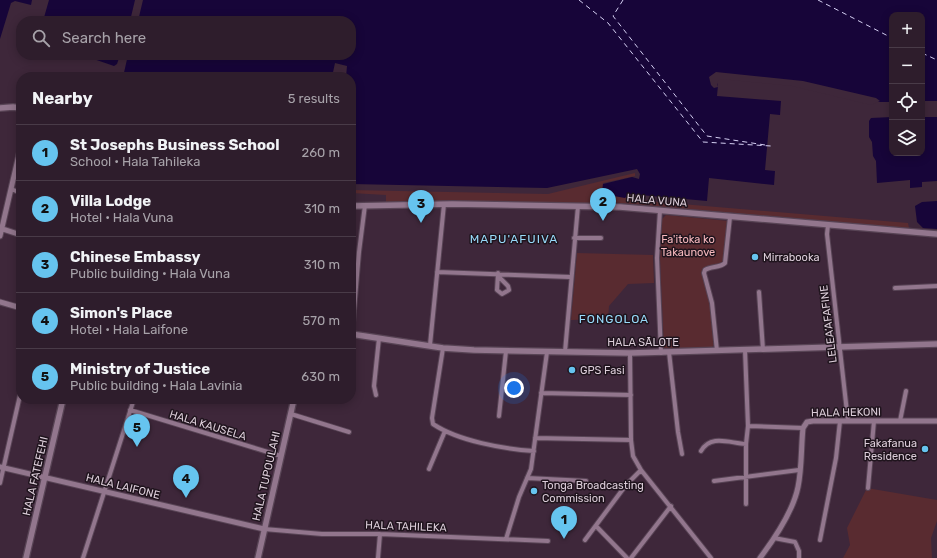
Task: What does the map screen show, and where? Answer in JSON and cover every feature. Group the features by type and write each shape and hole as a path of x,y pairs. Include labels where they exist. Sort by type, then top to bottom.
{"main road":[{"path":"0,108 16,107"},
{"name":"HALA VUNA","path":"356,206 444,204 578,206 660,210 937,234"},
{"name":"HALA SĀLOTE","path":"356,335 443,348 547,352 630,353 937,344"},
{"name":"HALA FATEFEHI","path":"26,558 46,478 62,404"},
{"name":"HALA TUPOULAHI","path":"258,558 293,404"}],"street":[{"path":"0,236 16,168"},
{"path":"11,189 16,191"},
{"path":"430,345 444,204"},
{"path":"356,279 358,252 365,205"},
{"path":"565,352 570,277 578,206"},
{"path":"660,210 657,258 661,352"},
{"path":"717,351 712,302 704,273 708,268 723,266 725,263 730,217"},
{"name":"LELEA’AFAFINE","path":"828,225 827,234 848,421"},
{"path":"1,229 16,234"},
{"path":"574,238 601,238"},
{"path":"437,272 570,277"},
{"path":"895,288 937,286"},
{"path":"759,292 763,350"},
{"path":"0,302 16,307"},
{"path":"376,395 374,386 379,338"},
{"path":"443,348 432,418 433,424 445,431 465,438 509,448 534,451"},
{"path":"745,350 748,426 745,476 746,504"},
{"path":"499,416 506,351"},
{"path":"506,539 531,469 547,352"},
{"path":"669,352 682,454"},
{"path":"630,353 631,440 634,456 640,470 671,506 711,558"},
{"path":"900,421 906,391"},
{"path":"541,393 631,395"},
{"path":"0,483 2,467 18,404"},
{"path":"83,558 132,404"},
{"name":"HALA KAUSELA","path":"130,410 281,456"},
{"path":"291,414 349,432"},
{"path":"820,540 836,458 840,421"},
{"path":"868,488 874,421"},
{"name":"HALA HEKONI","path":"760,558 774,538 796,496 803,428 807,422 937,421"},
{"path":"748,426 803,428"},
{"path":"429,469 445,431"},
{"path":"535,438 631,440"},
{"path":"701,451 704,445 711,440 746,444"},
{"name":"HALA LAIFONE","path":"2,467 264,529"},
{"path":"585,540 626,485 640,470"},
{"path":"714,481 799,470"},
{"path":"527,478 586,481"},
{"path":"632,558 671,506"},
{"path":"596,526 627,558"},
{"name":"HALA TAHILEKA","path":"264,529 322,534 380,534 548,541"},
{"path":"378,558 380,534"},
{"path":"774,538 795,542 799,550 799,558"}],"green space":[{"path":"635,173 635,176 603,183 601,204 519,202 386,202 386,195 356,193 356,190 548,194"},
{"path":"611,195 658,202 908,223 909,228 609,202"},
{"name":"Fa'itoka ko Takaunove","path":"666,215 729,221 725,261 722,264 702,269 712,315 714,345 712,347 666,350 664,348 660,259 662,219"},
{"path":"577,253 653,255 654,283 628,284 609,306 608,319 571,320"},
{"path":"867,488 937,500 937,521 931,538 932,558 843,558 850,545 847,528"}],"shaded area":[{"path":"0,0 32,0 31,5 15,1 11,3 0,39"},
{"path":"49,0 135,0 131,16 44,16"},
{"path":"143,0 937,0 937,101 925,101 925,12 889,12 889,102 873,102 807,87 720,77 715,79 718,85 717,96 781,101 780,115 770,114 765,170 775,171 774,185 709,178 707,201 629,194 625,198 602,194 603,184 632,177 639,179 640,174 637,169 547,188 356,184 356,72 124,72 127,60 356,60 356,16 139,16"},
{"path":"97,60 118,60 117,64 114,66"},
{"path":"889,117 889,156 925,156 925,117 937,117 937,181 922,182 922,187 910,188 910,180 877,183 876,161 873,156 872,142 869,137 869,121 871,118"},
{"path":"937,201 937,229 923,228 917,222 915,206 922,202"}],"pier":[{"path":"335,63 347,66 346,72 333,72"},
{"path":"716,72 803,81 876,98 880,101 871,105 792,86 720,79 717,82 718,87 714,88 711,85 709,77"}],"ferry route":[{"path":"579,0 608,23 703,142 771,146"},
{"path":"623,0 613,16 707,136 765,145"},
{"path":"818,0 889,36"},
{"path":"925,54 937,60"}],"place":[{"name":"Villa Lodge","path":"603,221"},
{"name":"Chinese Embassy","path":"421,223"},
{"name":"Mirrabooka","path":"755,257"},
{"name":"GPS Fasi","path":"572,370"},
{"name":"Ministry of Justice","path":"137,447"},
{"name":"Fakafanua Residence","path":"925,449"},
{"name":"Tonga Broadcasting Commission","path":"534,491"},
{"name":"Simon's Place","path":"186,498"},
{"name":"St Josephs Business School","path":"564,539"}],"district":[{"name":"MAPU'AFUIVA","path":"514,239"},
{"name":"FONGOLOA","path":"614,319"}]}
